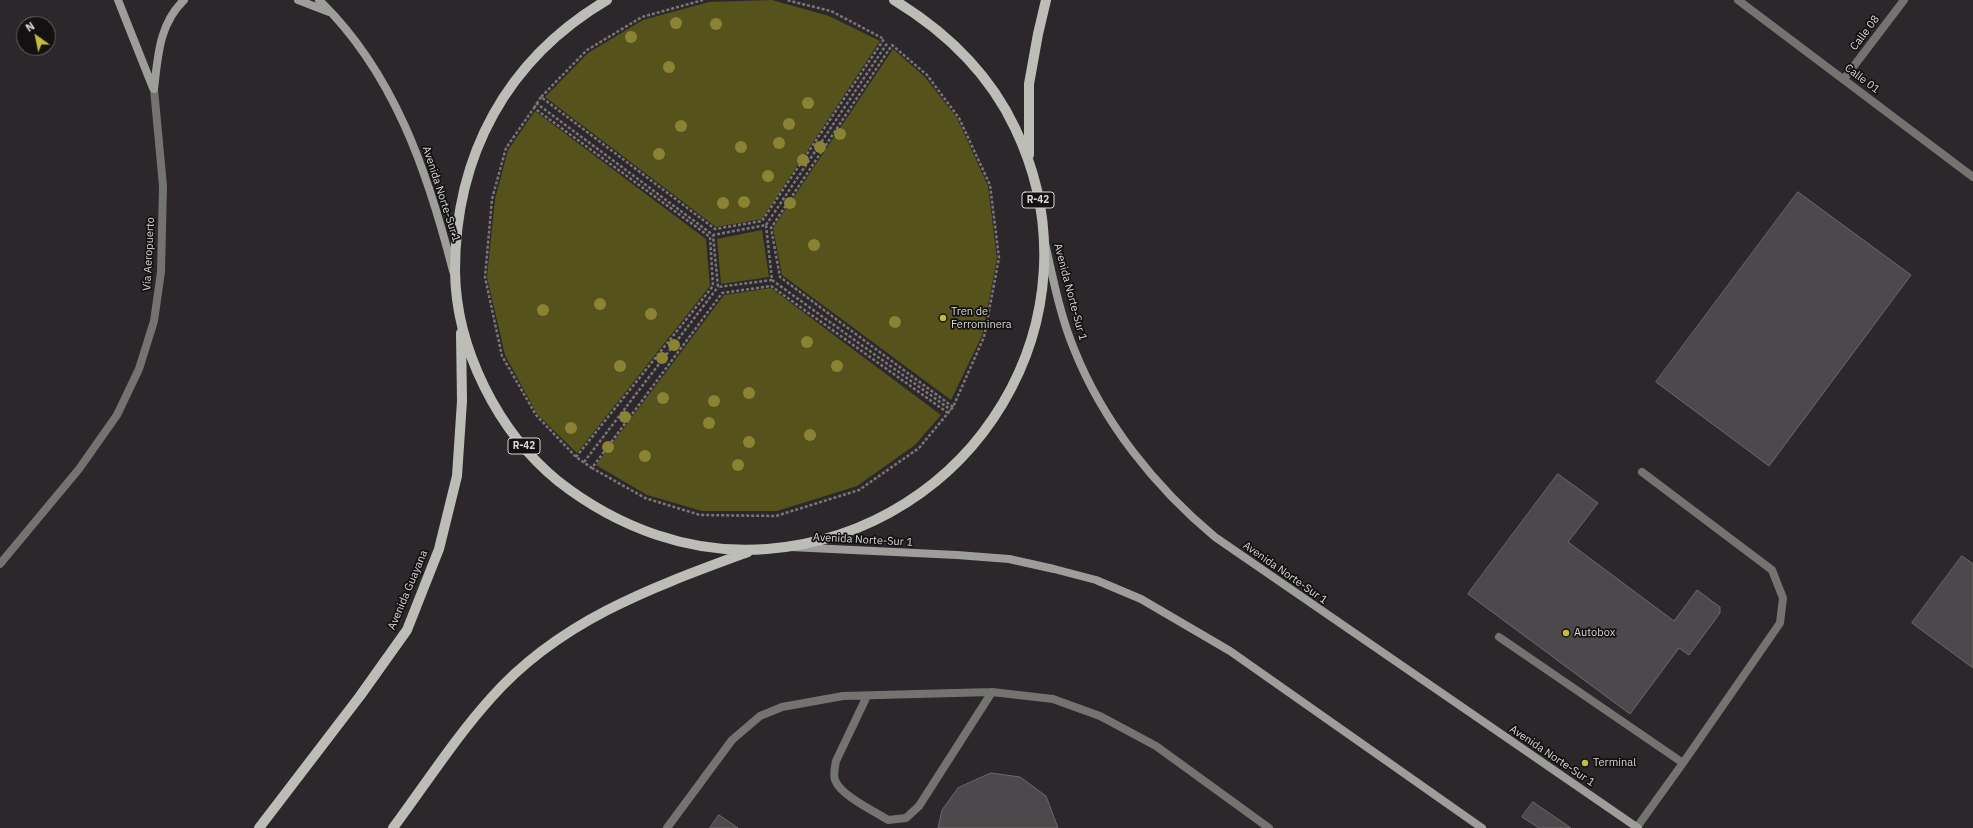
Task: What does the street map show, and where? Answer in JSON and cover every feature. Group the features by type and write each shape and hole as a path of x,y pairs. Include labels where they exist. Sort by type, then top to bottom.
{"main road":[{"path":"118,0 154,89"},
{"path":"154,89 161,36 175,9 184,0"},
{"path":"298,0 333,14"},
{"name":"Avenida Norte-Sur 1","path":"318,0 333,14 368,58 395,103 422,166 441,223 456,280"},
{"name":"R-42","path":"607,0 574,22 545,46 520,73 499,103 481,136 468,170 460,206 455,243 456,280 460,316 470,352 502,418 525,447 550,474 579,497 604,512 644,531 679,542 716,548 752,550 790,547 826,540 861,528 894,511 925,491 953,467 978,440 1000,410 1014,383 1031,342 1039,306 1044,270 1043,233 1038,196 1028,161 1011,120 996,95 974,65 948,39 920,16 894,0"},
{"name":"R-42","path":"1028,161 1029,84 1046,0"},
{"name":"Avenida Norte-Sur 1","path":"1043,233 1060,305 1074,349 1097,396 1127,444 1162,488 1185,512 1215,537 1638,827"},
{"name":"Avenida Guayana","path":"259,828 360,696 407,630 439,549 457,476 462,401 460,316"},
{"name":"Avenida Norte-Sur 1","path":"790,547 957,555 1009,560 1054,569 1102,583 1141,599 1230,651 1482,828"},
{"name":"R-42","path":"393,828 491,698 531,659 566,634 615,605 680,577 752,550"}],"street":[{"name":"Calle 01","path":"1738,0 1973,177"},
{"name":"Calle 08","path":"1844,79 1904,0"},
{"name":"Vía Aeropuerto","path":"0,564 79,469 117,415 139,369 154,321 161,272 163,186 154,89"},
{"path":"1638,827 1780,623 1783,598 1772,570 1642,472"},
{"path":"1500,637 1683,763"},
{"path":"867,696 836,761 834,772 836,781 843,791 888,820 906,818 919,806 992,692"},
{"path":"667,828 732,740 760,716 782,707 843,696 992,692 1053,699 1100,716 1156,746 1268,828"}],"path":[{"path":"703,0 642,18 587,50 536,103 506,148 492,199 485,277 502,356 536,415 576,457 592,468 645,498 700,515 776,516 859,490 919,448 953,407 984,337 998,258 990,185 960,118 928,75 884,39 831,12 786,0"},
{"path":"541,97 715,229 762,221 884,39"},
{"path":"772,280 766,225 888,42"},
{"path":"892,45 771,228 780,277 953,407"},
{"path":"536,103 713,235 766,225"},
{"path":"534,108 710,237 713,286 576,457"},
{"path":"584,462 718,287 713,235"},
{"path":"718,287 772,280 951,410"},
{"path":"592,468 722,293 771,286 948,413"}],"shaded area":[{"path":"772,0 829,16 880,41 762,219 716,227 545,97 588,53 643,20 709,2"},
{"path":"893,49 925,77 957,118 988,186 997,259 982,336 951,400 782,275 773,228"},
{"path":"535,111 706,239 710,286 577,453 537,414 505,355 487,277 495,199 508,150"},
{"path":"762,230 769,277 721,284 717,239"},
{"path":"771,288 941,415 915,445 857,486 777,511 702,511 647,495 596,465 724,295"}],"building":[{"path":"1798,192 1911,275 1769,466 1656,382"},
{"path":"1558,474 1598,503 1568,542 1674,621 1697,590 1720,607 1720,613 1689,655 1679,648 1630,714 1468,594"},
{"path":"1962,556 1973,564 1973,668 1912,623"},
{"path":"991,773 1020,777 1046,796 1058,828 938,828 942,810 958,788"},
{"path":"1533,802 1571,828 1539,828 1522,817"},
{"path":"719,815 738,828 710,828"}],"place":[{"name":"Tren de Ferrominera","path":"943,318"},
{"name":"Autobox","path":"1566,633"},
{"name":"Terminal","path":"1585,763"}]}
